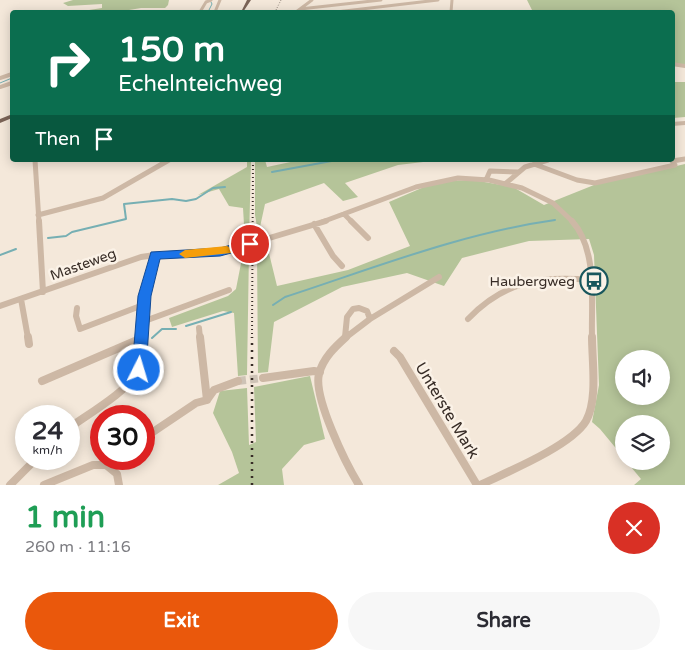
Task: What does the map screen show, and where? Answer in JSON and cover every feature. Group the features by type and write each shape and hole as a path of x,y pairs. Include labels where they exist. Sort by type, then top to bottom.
{"street":[{"path":"201,10 207,2 211,0"},
{"path":"300,9 312,0"},
{"path":"300,9 381,0"},
{"path":"386,0 394,5"},
{"path":"353,10 438,0"},
{"path":"35,162 43,292"},
{"path":"38,215 103,198 166,162"},
{"path":"505,184 518,172 541,162"},
{"path":"534,164 577,180 595,183 675,165 672,162"},
{"path":"486,180 490,171 518,172"},
{"name":"Masteweg","path":"0,306 141,257 220,252 253,243 344,214 436,180 456,178 486,180 505,184 530,193 554,205 573,221 584,240 590,280 592,387 585,422 558,445 478,485"},
{"path":"344,214 368,238"},
{"path":"314,224 333,256 342,266"},
{"path":"80,420 118,393 134,378 139,370 143,305 155,255"},
{"path":"359,485 324,407 319,387 320,372 331,354 345,337 370,319 439,277"},
{"path":"468,319 488,299 522,284 556,278 590,280"},
{"path":"142,322 229,290"},
{"path":"20,299 29,344"},
{"path":"77,308 76,316 80,330 143,305"},
{"path":"345,337 347,318 353,309 359,308 367,311 370,319"},
{"path":"199,328 207,400"},
{"path":"42,381 142,338"},
{"name":"Unterste Mark","path":"394,351 400,357 478,485"},
{"path":"263,378 314,371 320,372"},
{"path":"155,431 196,403 207,400 214,390 238,381"},
{"path":"44,485 90,465"},
{"path":"10,485 25,470"},
{"path":"115,470 119,485"}],"green space":[{"path":"73,0 169,0 165,8 129,10 89,10 102,8 102,4 68,6 63,3"},
{"path":"527,0 685,0 685,66 675,64 675,10 532,10"},
{"path":"675,82 685,82 685,117 675,118"},
{"path":"247,162 251,162 249,241 245,241 243,208 229,206 219,189 198,195 247,167"},
{"path":"255,162 266,162 267,167 291,162 423,162 398,165 345,183 358,197 343,201 324,183 265,204 260,227 257,227 255,215"},
{"path":"685,164 685,485 634,485 641,479 634,470 670,470 670,415 615,415 615,447 592,422 599,385 594,255 589,239 529,241 462,258 444,286 407,273 342,287 274,322 268,372 258,373 257,249 267,245 277,286 348,270 410,246 389,202 438,181 473,180 513,187 544,205 594,185"},
{"path":"249,251 247,375 238,376 234,313 223,311 172,327 169,318 228,296 236,289 243,253"},
{"path":"310,376 325,439 304,445 282,469 284,485 218,485 239,473 232,452 213,413 220,391 247,388 249,445 256,442 254,387"}],"waterway":[{"path":"209,10 211,2"},
{"path":"0,83 10,79"},
{"path":"272,172 326,162"},
{"path":"48,238 66,236 72,232 126,219 124,204 172,199 186,201 196,199 213,188 225,187"},
{"path":"273,305 285,297 418,252 486,233 555,220"},
{"path":"0,255 16,249"},
{"path":"186,326 231,312"},
{"path":"152,338 162,329 176,329"}],"tunnel":[{"path":"238,381 263,378"}],"railway":[{"path":"276,10 281,0"},
{"path":"252,338 253,162"},
{"path":"252,338 252,485"}],"slow traffic":[{"path":"185,254 227,250"}],"place":[{"name":"Haubergweg","path":"594,281"}],"route":[{"path":"139,370 144,296 155,255 220,252 250,244"}]}
